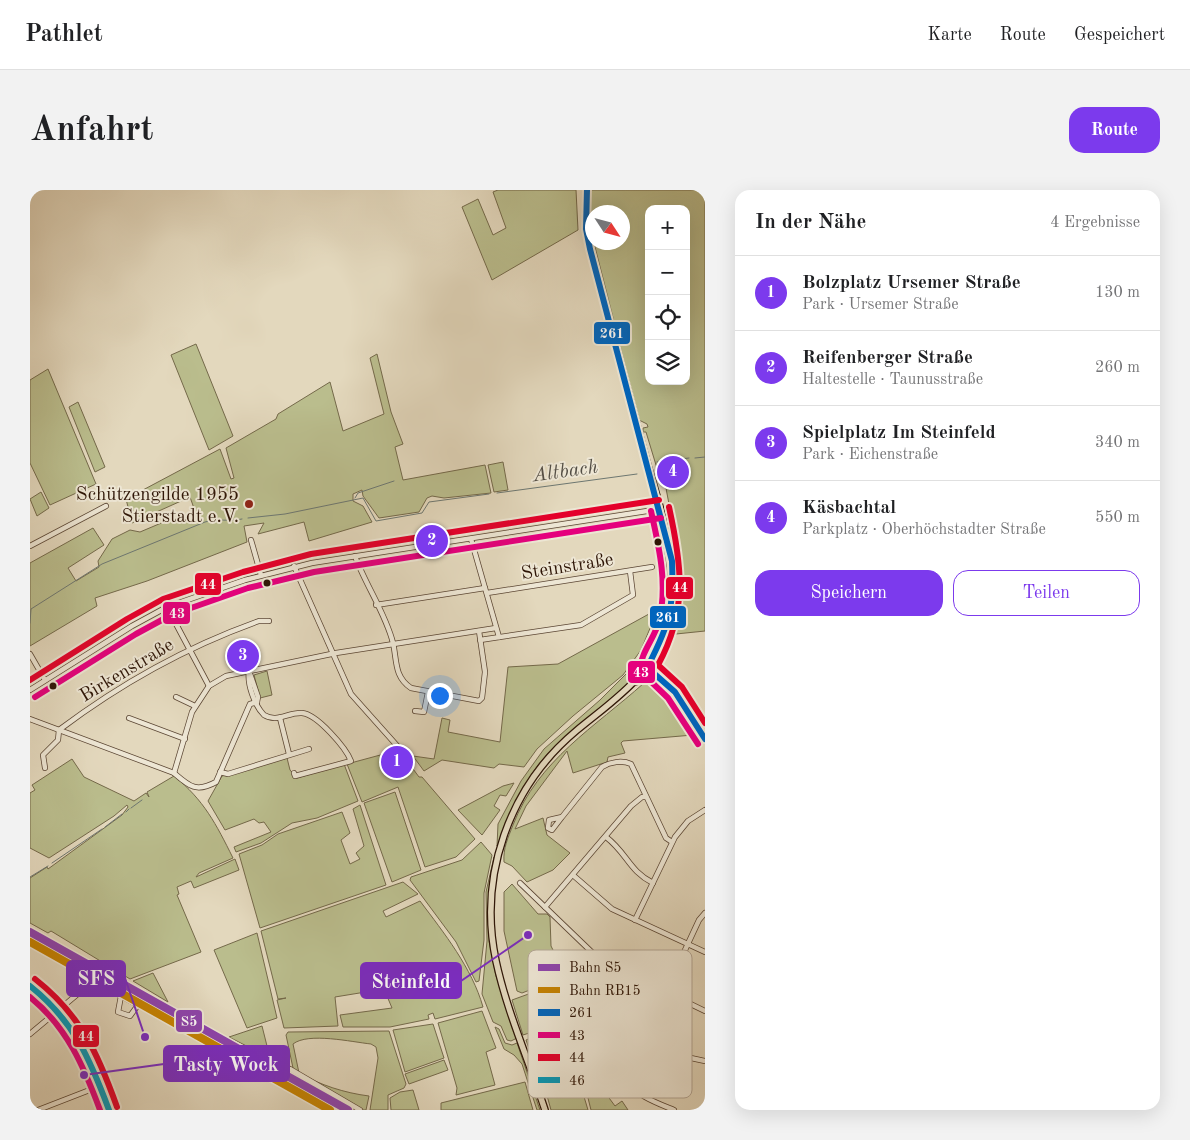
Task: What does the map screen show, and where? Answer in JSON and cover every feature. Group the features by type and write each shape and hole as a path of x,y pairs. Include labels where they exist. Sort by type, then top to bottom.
{"main road":[{"path":"528,1060 501,980 494,953 491,907 497,858 517,805 540,768 570,737 634,683 650,664 667,627 673,598 672,561 660,509 586,229 587,190"},
{"path":"541,1098 545,1110"}],"street":[{"path":"30,546 106,506"},
{"path":"30,690 132,626 168,608 261,575 294,566 660,509"},
{"path":"471,539 499,637"},
{"path":"251,540 261,575"},
{"path":"355,556 393,644 398,673 411,688 479,701 482,698 485,672 479,631"},
{"path":"294,566 353,697 400,749"},
{"name":"Steinstraße","path":"376,605 652,567"},
{"path":"480,640 583,624 632,595 630,571"},
{"path":"168,608 209,686"},
{"name":"Birkenstraße","path":"59,730 136,678 189,649 258,621 269,621"},
{"path":"174,773 185,739 189,718 195,706 209,686 226,676 333,654 496,628"},
{"path":"30,654 45,680"},
{"path":"650,664 650,669 656,676 668,684"},
{"path":"650,664 657,669 705,739"},
{"path":"249,670 258,697 257,702 264,715 271,718 280,718 298,713 308,714 337,740 348,753 351,762 295,776 294,773"},
{"path":"634,683 656,676"},
{"path":"415,711 424,712 428,692"},
{"path":"176,697 195,706"},
{"path":"31,722 59,730 174,773 191,787 213,784 250,704 257,702"},
{"path":"129,718 185,739"},
{"path":"280,718 289,754"},
{"path":"45,768 43,755 58,740 59,730"},
{"path":"220,772 228,774 309,749"},
{"path":"562,817 602,767 616,762 631,764 666,838 672,842"},
{"path":"545,908 574,876 631,806 642,797 646,797"},
{"path":"635,920 672,842 688,821 705,810"},
{"path":"606,837 619,848 637,874 653,883"},
{"path":"574,876 606,905 705,952"},
{"path":"520,883 589,950"},
{"path":"685,950 699,920 705,913"},
{"path":"30,1034 92,982 98,983 138,1005 134,1014 130,1016 118,1012 121,996"},
{"path":"30,986 58,1011 80,1040 109,1110"},
{"path":"692,1005 705,1011"},
{"path":"692,1058 705,1061"},
{"path":"290,1069 360,1110"},
{"path":"38,1110 100,1086"},
{"path":"649,1098 674,1110"}],"green space":[{"path":"498,190 576,190 578,230 492,280 462,207 478,199 493,235 506,228 493,192"},
{"path":"590,190 705,190 705,631 676,634 685,593 682,593 681,567 665,483 656,465 646,432 643,432 643,428 648,427 647,424 639,420 596,250 630,250 630,205 590,205"},
{"path":"196,344 233,436 209,450 171,355"},
{"path":"377,354 391,412 403,444 395,447 403,480 485,465 491,493 444,498 432,496 427,498 419,512 379,518 363,496 362,490 353,494 353,501 363,506 372,522 309,541 304,522 258,534 264,523 244,526 247,542 147,581 95,598 97,606 30,646 30,563 93,528 104,545 68,568 76,581 99,567 98,561 112,539 130,530 140,532 166,521 196,514 190,497 132,523 126,499 220,449 231,479 234,478 226,448 276,419 278,414 330,382 343,431 384,414 370,358"},
{"path":"48,369 96,484 50,505 30,463 30,380"},
{"path":"78,402 105,467 95,472 69,407"},
{"path":"503,462 508,490 494,492 488,465"},
{"path":"41,492 49,508 37,516 30,499"},
{"path":"652,517 655,517 662,543 667,576 665,613 653,648 633,679 620,692 566,735 538,765 520,794 497,846 498,824 521,781 544,749 600,700 633,667 649,644 661,611 662,574"},
{"path":"658,609 641,650 623,675 573,716 537,749 524,767 499,764 494,768 442,760 424,771 413,756 434,759 442,718 450,720 448,732 500,742 508,667 558,664"},
{"path":"267,671 272,695 260,698 254,675"},
{"path":"650,681 667,692 694,731 693,735 623,741 621,743 625,753 608,757 607,762 573,773 567,751 526,806 515,829 543,818 547,835 570,853 553,870 527,882 512,866 504,862 504,852 508,839 524,802 537,782 570,746 644,683"},
{"path":"384,754 385,757 402,754 419,777 422,777 475,839 456,857 425,867 398,787 362,802 347,764"},
{"path":"287,758 290,770 297,778 344,764 358,801 317,818 292,823 261,843 236,852 234,847 271,832 264,822 259,823 254,819 225,830 208,801 222,776"},
{"path":"72,759 84,777 134,801 146,793 149,797 147,792 174,776 193,794 208,813 233,858 199,873 196,877 235,859 239,870 194,888 191,881 177,887 179,894 177,895 201,952 130,979 51,931 48,933 30,923 30,878 47,867 48,869 122,815 128,807 127,805 114,816 49,858 30,848 30,793 35,790 32,785"},
{"path":"514,783 506,796 500,795 494,806 500,810 482,835 458,810 503,786"},
{"path":"395,792 421,870 392,882 364,803"},
{"path":"360,805 386,885 260,928 239,854 262,845 278,834 342,812 350,833 341,840 350,864 360,859 356,853 364,846 353,809"},
{"path":"481,842 492,855 484,893 484,940 479,981 476,982 456,942 410,880 411,877 462,860"},
{"path":"494,857 490,896 489,941 496,976 517,1038 511,1041 507,1040 501,1026 493,1022 482,994 487,941 486,892"},
{"path":"403,882 418,894 383,911 386,917 420,901 448,938 465,965 483,1007 435,1019 433,1013 428,1015 429,1019 390,1027 343,1027 340,1015 392,1008 384,989 335,997 338,1026 284,1028 277,1000 286,998 278,999 261,931"},
{"path":"512,884 538,914 547,914 550,917 551,946 553,950 528,950 528,991 522,993 517,991 504,931 504,892"},
{"path":"257,933 277,1018 247,1028 214,950"},
{"path":"153,973 168,1002 133,981"},
{"path":"528,994 528,1033 523,1035 512,1000"},
{"path":"482,1011 496,1048 486,1052 495,1085 456,1095 457,1088 438,1023"},
{"path":"433,1024 444,1058 405,1072 393,1030"},
{"path":"262,1026 270,1058 229,1037"},
{"path":"495,1027 499,1029 505,1043 512,1045 517,1043 528,1075 528,1082 522,1064 514,1055 504,1049"},
{"path":"389,1031 406,1084 404,1088 388,1095 388,1110 370,1110 378,1058 376,1047 371,1044 319,1038 300,1040 293,1044 299,1073 333,1088 369,1096 366,1110 352,1110 269,1063 290,1070 293,1068 286,1035 288,1032"},
{"path":"444,1060 448,1070 409,1084 405,1074"},
{"path":"525,1082 528,1098 533,1110 441,1110 441,1103"},
{"path":"413,1090 419,1110 391,1110 390,1098 400,1092"},
{"path":"533,1098 536,1098 540,1110 537,1110"},
{"path":"548,1098 584,1098 588,1110 551,1110"},
{"path":"588,1098 609,1098 615,1106 622,1101 628,1110 591,1110"}],"waterway":[{"name":"Altbach","path":"695,458 705,457"},
{"name":"Altbach","path":"657,462 689,458"},
{"name":"Altbach","path":"497,493 637,474"},
{"name":"Altbach","path":"355,498 358,493 394,481"},
{"name":"Altbach","path":"248,518 285,514 363,498 376,521 422,513 429,502 489,494"},
{"name":"Altbach","path":"30,623 31,609 102,564 205,522 242,519"},
{"path":"131,808 142,800"},
{"path":"126,812 129,809"},
{"path":"105,827 122,814"},
{"path":"52,863 102,829"},
{"path":"30,877 48,866"}],"rail line":[{"name":"S5","path":"30,932 348,1110"},
{"name":"RB15","path":"30,942 330,1110"}],"transit line":[{"name":"261","path":"587,190 586,229 590,249 672,561 672,591 669,614 662,637 649,664 649,669 675,692 705,739"},
{"name":"44","path":"30,680 127,619 163,599 243,572 311,554 659,500"},
{"name":"44","path":"669,507 677,549 680,588 674,625 668,645 658,665 682,687 705,723"},
{"name":"43","path":"651,511 657,538 663,579 663,593 659,621 642,658 640,671 668,698 698,744"},
{"name":"43","path":"35,697 136,634 171,615 248,588 314,572 661,518"},
{"name":"44","path":"35,979 65,1007 76,1021 95,1053 117,1107"},
{"name":"46","path":"30,986 58,1013 79,1042 95,1074 109,1110"},
{"name":"43","path":"30,997 54,1021 73,1049 88,1078 100,1110"}],"place":[{"name":"Käsbachtal","path":"673,472"},
{"name":"Schützengilde 1955 Stierstadt e.V.","path":"249,504"},
{"name":"Reifenberger Straße","path":"432,541"},
{"name":"Spielplatz Im Steinfeld","path":"243,656"},
{"name":"Bolzplatz Ursemer Straße","path":"397,762"},
{"name":"Steinfeld","path":"528,935"},
{"name":"SFS","path":"145,1037"},
{"name":"Tasty Wock","path":"84,1075"}]}
